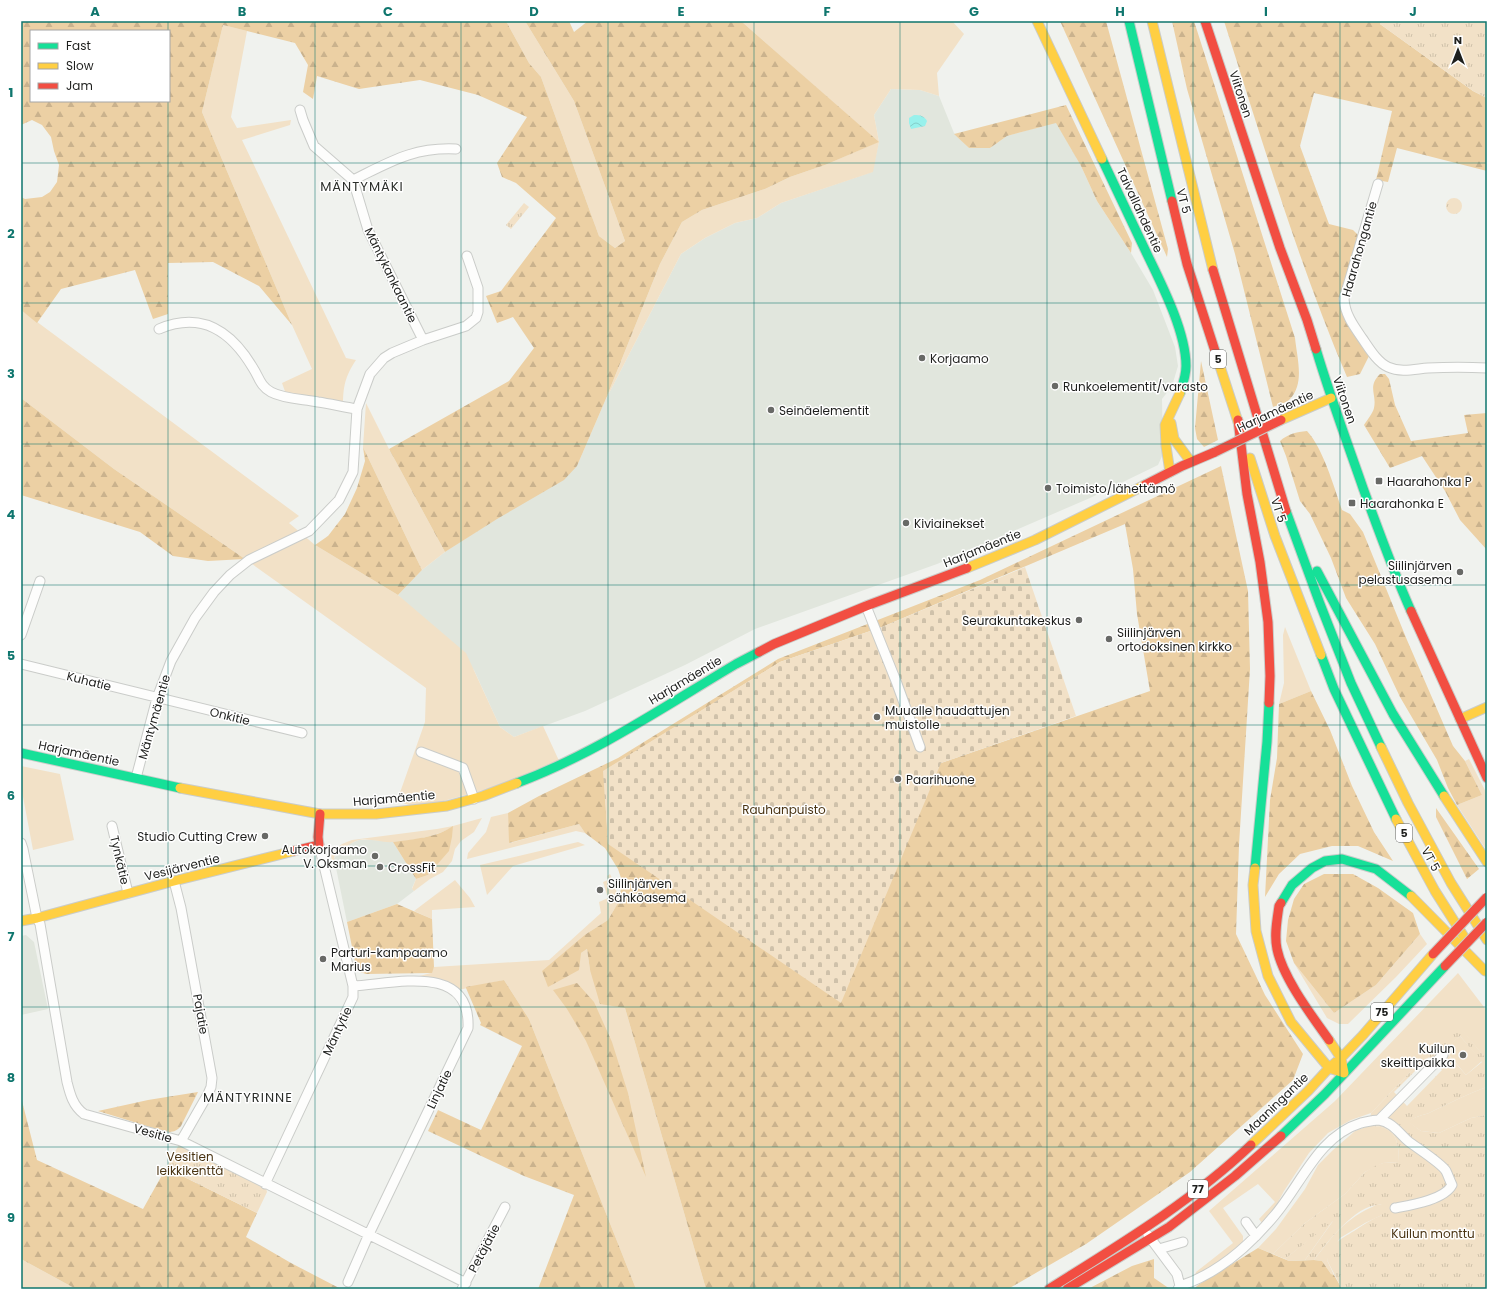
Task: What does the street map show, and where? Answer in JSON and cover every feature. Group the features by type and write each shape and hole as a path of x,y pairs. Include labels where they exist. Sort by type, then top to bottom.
{"main road":[{"name":"Taivallahdentie","path":"1037,21 1166,295 1174,317 1184,358 1185,376 1180,395 1170,417 1167,420 1165,433 1170,472"},
{"name":"VT 5","path":"1129,21 1187,264 1275,536 1334,689 1391,809 1435,891 1486,973"},
{"name":"VT 5","path":"1152,21 1209,258 1289,520 1351,683 1408,804 1451,883 1487,940"},
{"name":"Viitonen","path":"1205,21 1228,94 1306,320 1331,398 1376,523 1400,586 1487,778"},
{"name":"Harjamäentie","path":"21,753 202,793 320,814 376,814 418,810 447,806 474,799 545,773 585,754 736,664 774,644 866,606 1035,540 1170,472 1216,452 1280,420 1331,398"},
{"path":"1170,417 1174,439 1191,462"},
{"path":"1238,420 1247,494 1261,570 1268,622 1270,676 1267,742 1253,885 1256,931 1268,976 1291,1022 1329,1068 1344,1073"},
{"path":"1289,520 1393,714 1487,862"},
{"path":"1460,719 1487,707"},
{"path":"320,814 318,837 320,845"},
{"name":"Vesijärventie","path":"21,921 320,845"},
{"path":"1344,1073 1340,1058 1302,1004 1283,967 1277,949 1276,928 1279,906 1292,885 1312,868 1325,861 1342,859 1376,869 1409,894 1486,973"},
{"name":"Maaningantie","path":"1049,1289 1144,1229 1235,1160 1308,1091 1363,1035 1433,954 1487,896"},
{"name":"Maaningantie","path":"1067,1289 1169,1227 1235,1176 1282,1135 1325,1094 1487,922"}],"street":[{"path":"300,110 314,146 353,180 405,155 430,149 456,149"},
{"name":"Mäntykankaantie","path":"353,180 368,230 423,340"},
{"name":"Haarahongantie","path":"1378,184 1344,299 1346,313 1354,327 1371,352 1388,367 1403,370 1429,368 1487,368"},
{"name":"Mäntymäentie","path":"136,778 157,698 171,661 194,618 214,592 230,575 249,560 309,531 339,500 353,472 357,409 368,377 378,365 392,353 423,340 466,326 474,321 478,314 478,288 467,256"},
{"path":"159,329 170,325 197,322 216,329 230,337 254,369 258,379 264,387 272,392 287,397 357,409"},
{"path":"21,635 40,581"},
{"path":"866,606 896,680 920,747"},
{"name":"Kuhatie","path":"21,664 157,698"},
{"name":"Onkitie","path":"157,698 302,733"},
{"path":"421,752 462,768 474,799"},
{"name":"Tynkätie","path":"112,826 128,893"},
{"path":"21,843 37,918"},
{"name":"Mäntytie","path":"265,1184 353,997 353,986 320,845"},
{"name":"Pajatie","path":"174,881 181,908 212,1078 212,1087 181,1141"},
{"name":"Vesitie","path":"37,918 40,924 67,1082 77,1109 84,1114 181,1141 265,1184 369,1234 464,1286"},
{"name":"Linjatie","path":"348,1282 369,1234 468,1028 469,1020 466,1006 461,998 454,991 439,983 404,980 353,986"},
{"path":"1379,1120 1443,1055"},
{"path":"1144,1229 1177,1274 1179,1287 1195,1281 1223,1264 1256,1236 1279,1210 1314,1159 1335,1137 1352,1126 1379,1120 1392,1126 1445,1170 1452,1185 1449,1190 1438,1198 1395,1208"},
{"name":"Petäjätie","path":"464,1286 505,1207"},
{"path":"1246,1222 1256,1236"},
{"path":"1159,1248 1183,1242"}],"shaded area":[{"path":"891,89 920,90 939,96 954,133 969,148 990,148 1007,136 1056,122 1081,166 1097,201 1153,290 1175,347 1178,366 1172,386 1162,399 1163,454 1158,465 1090,498 937,564 755,629 685,665 585,711 514,737 500,727 474,670 398,595 422,570 445,552 577,466 605,401 681,254 705,238 735,223 757,218 781,203 872,172 879,142 874,115"},
{"path":"359,840 393,842 416,879 412,888 414,891 397,904 347,922 334,858 347,845"},
{"path":"26,935 34,942 48,1009 21,1015 21,936"}],"green space":[{"path":"21,21 506,21 529,63 541,77 599,236 615,248 625,241 574,101 525,21 569,21 574,32 588,21 741,21 879,142 825,165 790,177 765,189 702,210 682,222 660,264 577,466 564,480 497,519 445,552 389,449 509,381 534,348 513,317 497,323 486,296 501,291 556,218 516,183 502,177 497,163 527,117 478,95 420,80 359,89 317,76 313,99 303,92 308,65 295,43 223,25 202,112 292,325 259,286 213,262 168,263 168,314 153,319 135,270 61,289 37,323 21,310 21,197 25,199 42,197 50,192 57,182 59,165 51,137 42,125 32,120 21,125"},
{"path":"506,21 525,21 574,101 625,241 615,248 599,236 541,77 529,63"},
{"path":"741,21 952,21 964,34 937,73 939,96 920,90 891,89 874,115 879,142 873,172 781,203 757,218 735,223 705,238 681,254 605,401 660,264 682,222 702,210 765,189 790,177 825,165 878,142"},
{"path":"1060,21 1106,21 1168,249 1167,257"},
{"path":"1172,21 1194,21 1295,338 1299,378 1295,393 1284,403 1273,407 1235,254 1187,89"},
{"path":"1224,21 1382,21 1380,24 1473,91 1487,98 1487,171 1397,148 1388,182 1376,180 1392,111 1314,93 1300,146 1329,224 1353,230 1361,238 1344,299 1371,352 1360,374 1347,377 1312,290 1281,200"},
{"path":"1382,21 1487,21 1487,98 1473,91 1380,24"},
{"path":"223,25 247,31 231,117 237,128 291,120 290,125 242,140 346,358 356,360 345,382 343,407 287,397 282,383 312,369 202,112"},
{"path":"1066,105 1132,243 1131,253 1097,201 1081,166 1056,123 1007,136 990,148 969,148 954,134"},
{"path":"1451,198 1457,198 1462,203 1460,212 1457,214 1451,214 1446,209 1446,203"},
{"path":"524,203 529,207 511,229 506,225"},
{"path":"21,310 299,516 289,523 315,545 398,595 466,653 500,727 514,737 543,726 561,765 545,773 418,808 397,801 425,722 426,688 245,559 114,469 21,398"},
{"path":"1201,361 1218,440 1204,447 1197,439 1195,428"},
{"path":"1380,374 1385,374 1389,379 1395,405 1411,441 1468,433 1464,415 1487,413 1487,550 1460,520 1445,491 1422,456 1390,468 1364,425 1373,410 1375,403 1373,387"},
{"path":"21,398 114,469 245,559 208,561 173,556 140,532 21,495"},
{"path":"366,403 389,449 445,552 422,570 363,447"},
{"path":"1307,431 1313,438 1323,457 1342,510 1350,514 1363,532 1407,640 1453,746 1465,761 1482,795 1457,805 1448,788 1437,760 1400,697 1375,644 1346,598 1331,558 1310,514 1300,501 1280,441 1292,434"},
{"path":"363,447 422,570 398,595 315,545 328,536 345,514 357,488 365,461"},
{"path":"1221,466 1248,591 1250,669 1239,845 1236,934 1265,995 1303,1054 1293,1080 1190,1172 1086,1244 1008,1289 706,1289 625,1008 600,1004 590,970 587,949 581,953 579,970 548,987 542,971 586,934 608,920 619,901 622,881 618,869 605,848 585,833 579,824 509,843 508,813 539,796 618,758 778,659 980,580","holes":["1125,524 1133,569 1137,614 1150,691 941,763 608,844 604,771 780,662 882,627"]},
{"name":"Rauhanpuisto","path":"1025,567 1076,716 941,763 841,1003 608,844 603,771 780,662 882,627"},
{"path":"1285,627 1311,691 1279,704 1284,683 1283,635"},
{"path":"1311,691 1330,730 1352,786 1374,832 1393,861 1358,846 1332,846 1300,854 1279,874 1265,897 1270,800 1277,758 1279,704"},
{"path":"1469,759 1487,794 1487,851 1457,805 1482,795 1465,761"},
{"path":"21,766 60,774 74,840 33,850 21,786"},
{"path":"1436,808 1479,869 1467,879 1436,817"},
{"path":"508,813 510,843 579,824 585,833 576,831 467,859 468,853 486,832 491,817"},
{"path":"482,818 474,832 461,841 455,849 452,861 443,872 430,879 414,891 412,889 416,879 428,875 438,863 452,827 424,838 389,842 368,840 355,841 334,857 336,866 332,863 331,854 342,844 352,840 437,829"},
{"path":"453,826 449,851 428,875 416,879 393,842 432,836"},
{"path":"578,842 585,845 513,866 487,895 480,865"},
{"path":"610,874 614,882 619,901 608,920 586,934 581,953 587,949 590,970 625,1008 706,1289 636,1289 529,1019 504,980 454,991 404,980 431,973 434,967 549,960 601,913 599,902 608,898 603,882 608,880 607,876"},
{"path":"1324,874 1353,874 1378,888 1413,913 1420,934 1376,985 1334,1013 1294,963 1286,941 1288,920 1294,899 1304,884"},
{"path":"455,880 470,898 475,907 432,910 432,919 414,911"},
{"path":"397,904 432,919 434,967 432,973 366,974 360,972 356,967 347,922"},
{"path":"1420,934 1427,944 1348,1024 1339,1024 1327,1018 1294,963 1334,1013 1376,985"},
{"path":"1458,973 1487,1011 1487,1060 1461,1029 1420,1062 1371,1113 1351,1120 1328,1133 1309,1153 1277,1204 1262,1223 1259,1219 1275,1202 1258,1184 1223,1208 1243,1236 1243,1242 1215,1266 1195,1276 1196,1272 1233,1243 1209,1211 1335,1101"},
{"path":"504,980 529,1019 636,1289 538,1289 574,1195 524,1176 428,1131 438,1110 481,1130 522,1046 480,1025 481,1023 466,987"},
{"path":"577,983 594,1002 612,1042 628,1093 646,1177 586,1041 567,1009 553,990"},
{"name":"Kuilun monttu","path":"1455,1028 1461,1028 1487,1060 1487,1087 1429,1113 1416,1117 1409,1122 1421,1131 1439,1133 1471,1118 1487,1115 1487,1289 1342,1289 1327,1260 1329,1254 1340,1240 1382,1215 1382,1205 1372,1206 1353,1217 1335,1234 1314,1260 1305,1260 1333,1221 1285,1259 1273,1254 1305,1223 1345,1194 1365,1172 1383,1163 1399,1162 1398,1147 1394,1135 1385,1128 1369,1126 1371,1113","holes":["1460,1036 1482,1062 1466,1075 1444,1050","1429,1057 1442,1070 1407,1106 1394,1092"]},
{"name":"Kuilun skeittipaikka","path":"1460,1036 1482,1061 1466,1075 1444,1049"},
{"path":"1487,1087 1487,1115 1471,1118 1439,1133 1421,1131 1408,1122 1416,1117 1429,1113"},
{"path":"198,1092 181,1126 173,1132 163,1131 98,1111 148,1100"},
{"path":"21,1097 37,1160 143,1209 166,1168 257,1213 246,1237 291,1263 341,1289 76,1289 21,1259"},
{"path":"1369,1126 1385,1128 1394,1135 1398,1147 1399,1162 1383,1163 1365,1172 1345,1194 1305,1223 1273,1254 1258,1248 1276,1229 1305,1189 1318,1165 1355,1131"},
{"name":"Vesitien leikkikenttä","path":"181,1141 265,1184 267,1192 257,1213 166,1168"},
{"path":"1376,1205 1382,1205 1382,1215 1340,1238 1327,1260 1334,1275 1331,1274 1322,1261 1314,1260 1341,1228 1365,1210"},
{"path":"1334,1219 1305,1260 1289,1261 1285,1259"},
{"path":"1258,1248 1289,1261 1322,1261 1331,1274 1334,1275 1342,1289 1194,1289 1198,1285"},
{"path":"21,1259 76,1289 21,1288"},
{"path":"1154,1259 1154,1278 1170,1289 1088,1289 1132,1266"}],"water":[{"path":"914,115 925,118 927,121 925,126 911,129 909,118"}],"traffic: fast":[{"path":"1129,21 1172,201"},
{"path":"1102,159 1178,324 1185,353 1186,366 1185,377 1180,393"},
{"path":"1316,349 1363,488 1411,611"},
{"path":"1286,511 1351,683 1381,747"},
{"path":"1317,571 1393,714 1444,796"},
{"path":"517,783 602,744 736,664 759,652"},
{"path":"1321,655 1334,689 1396,819"},
{"path":"1255,868 1267,742 1269,703"},
{"path":"21,753 180,788"},
{"path":"1281,903 1292,885 1312,868 1325,861 1342,859 1376,869 1411,896"},
{"path":"1281,1136 1325,1094 1445,966"}],"traffic: slow":[{"path":"1037,21 1102,159"},
{"path":"1152,21 1213,270"},
{"path":"1215,351 1241,431"},
{"path":"1170,472 1166,446 1165,425 1180,393"},
{"path":"1281,420 1331,398"},
{"path":"1171,423 1174,439 1191,462"},
{"path":"1250,458 1275,536 1321,655"},
{"path":"967,568 1035,540 1145,485"},
{"path":"1460,719 1487,707"},
{"path":"1381,747 1408,803 1451,883 1487,940"},
{"path":"180,788 320,814 376,814 447,806 483,796 517,783"},
{"path":"1444,796 1487,862"},
{"path":"1396,819 1435,891 1466,940"},
{"path":"21,921 294,851"},
{"path":"1255,868 1253,885 1256,931 1268,976 1291,1022 1329,1068 1344,1073 1341,1058 1329,1040"},
{"path":"1411,896 1485,971"},
{"path":"1251,1145 1308,1091 1363,1035 1433,954"}],"traffic: jam":[{"path":"1205,21 1280,248 1307,320 1316,349"},
{"path":"1172,201 1187,264 1215,351"},
{"path":"1213,270 1286,511"},
{"path":"1238,420 1247,494 1260,562 1268,622 1270,676 1269,703"},
{"path":"1215,452 1281,420"},
{"path":"1145,485 1182,466 1215,452"},
{"path":"759,652 774,644 866,606 967,568"},
{"path":"1411,611 1487,778"},
{"path":"294,851 319,845 318,837 320,814"},
{"path":"1433,954 1487,897"},
{"path":"1281,903 1279,906 1276,933 1276,944 1280,960 1299,996 1329,1040"},
{"path":"1445,966 1487,922"},
{"path":"1067,1289 1169,1227 1235,1176 1281,1136"},
{"path":"1049,1289 1154,1222 1228,1166 1251,1145"}],"place":[{"name":"Korjaamo","path":"922,358"},
{"name":"Runkoelementit/varasto","path":"1055,386"},
{"name":"Seinäelementit","path":"771,410"},
{"name":"Haarahonka P","path":"1379,481"},
{"name":"Toimisto/lähettämö","path":"1048,488"},
{"name":"Haarahonka E","path":"1352,503"},
{"name":"Kiviainekset","path":"906,523"},
{"name":"Siilinjärven pelastusasema","path":"1460,572"},
{"name":"Seurakuntakeskus","path":"1079,620"},
{"name":"Siilinjärven ortodoksinen kirkko","path":"1109,639"},
{"name":"Muualle haudattujen muistolle","path":"877,717"},
{"name":"Paarihuone","path":"898,779"},
{"name":"Studio Cutting Crew","path":"265,836"},
{"name":"Autokorjaamo V. Oksman","path":"375,856"},
{"name":"CrossFit","path":"380,867"},
{"name":"Siilinjärven sähköasema","path":"600,890"},
{"name":"Parturi-kampaamo Marius","path":"323,959"},
{"name":"Kuilun skeittipaikka","path":"1463,1055"}],"district":[{"name":"MÄNTYMÄKI","path":"362,186"},
{"name":"MÄNTYRINNE","path":"248,1097"}]}
